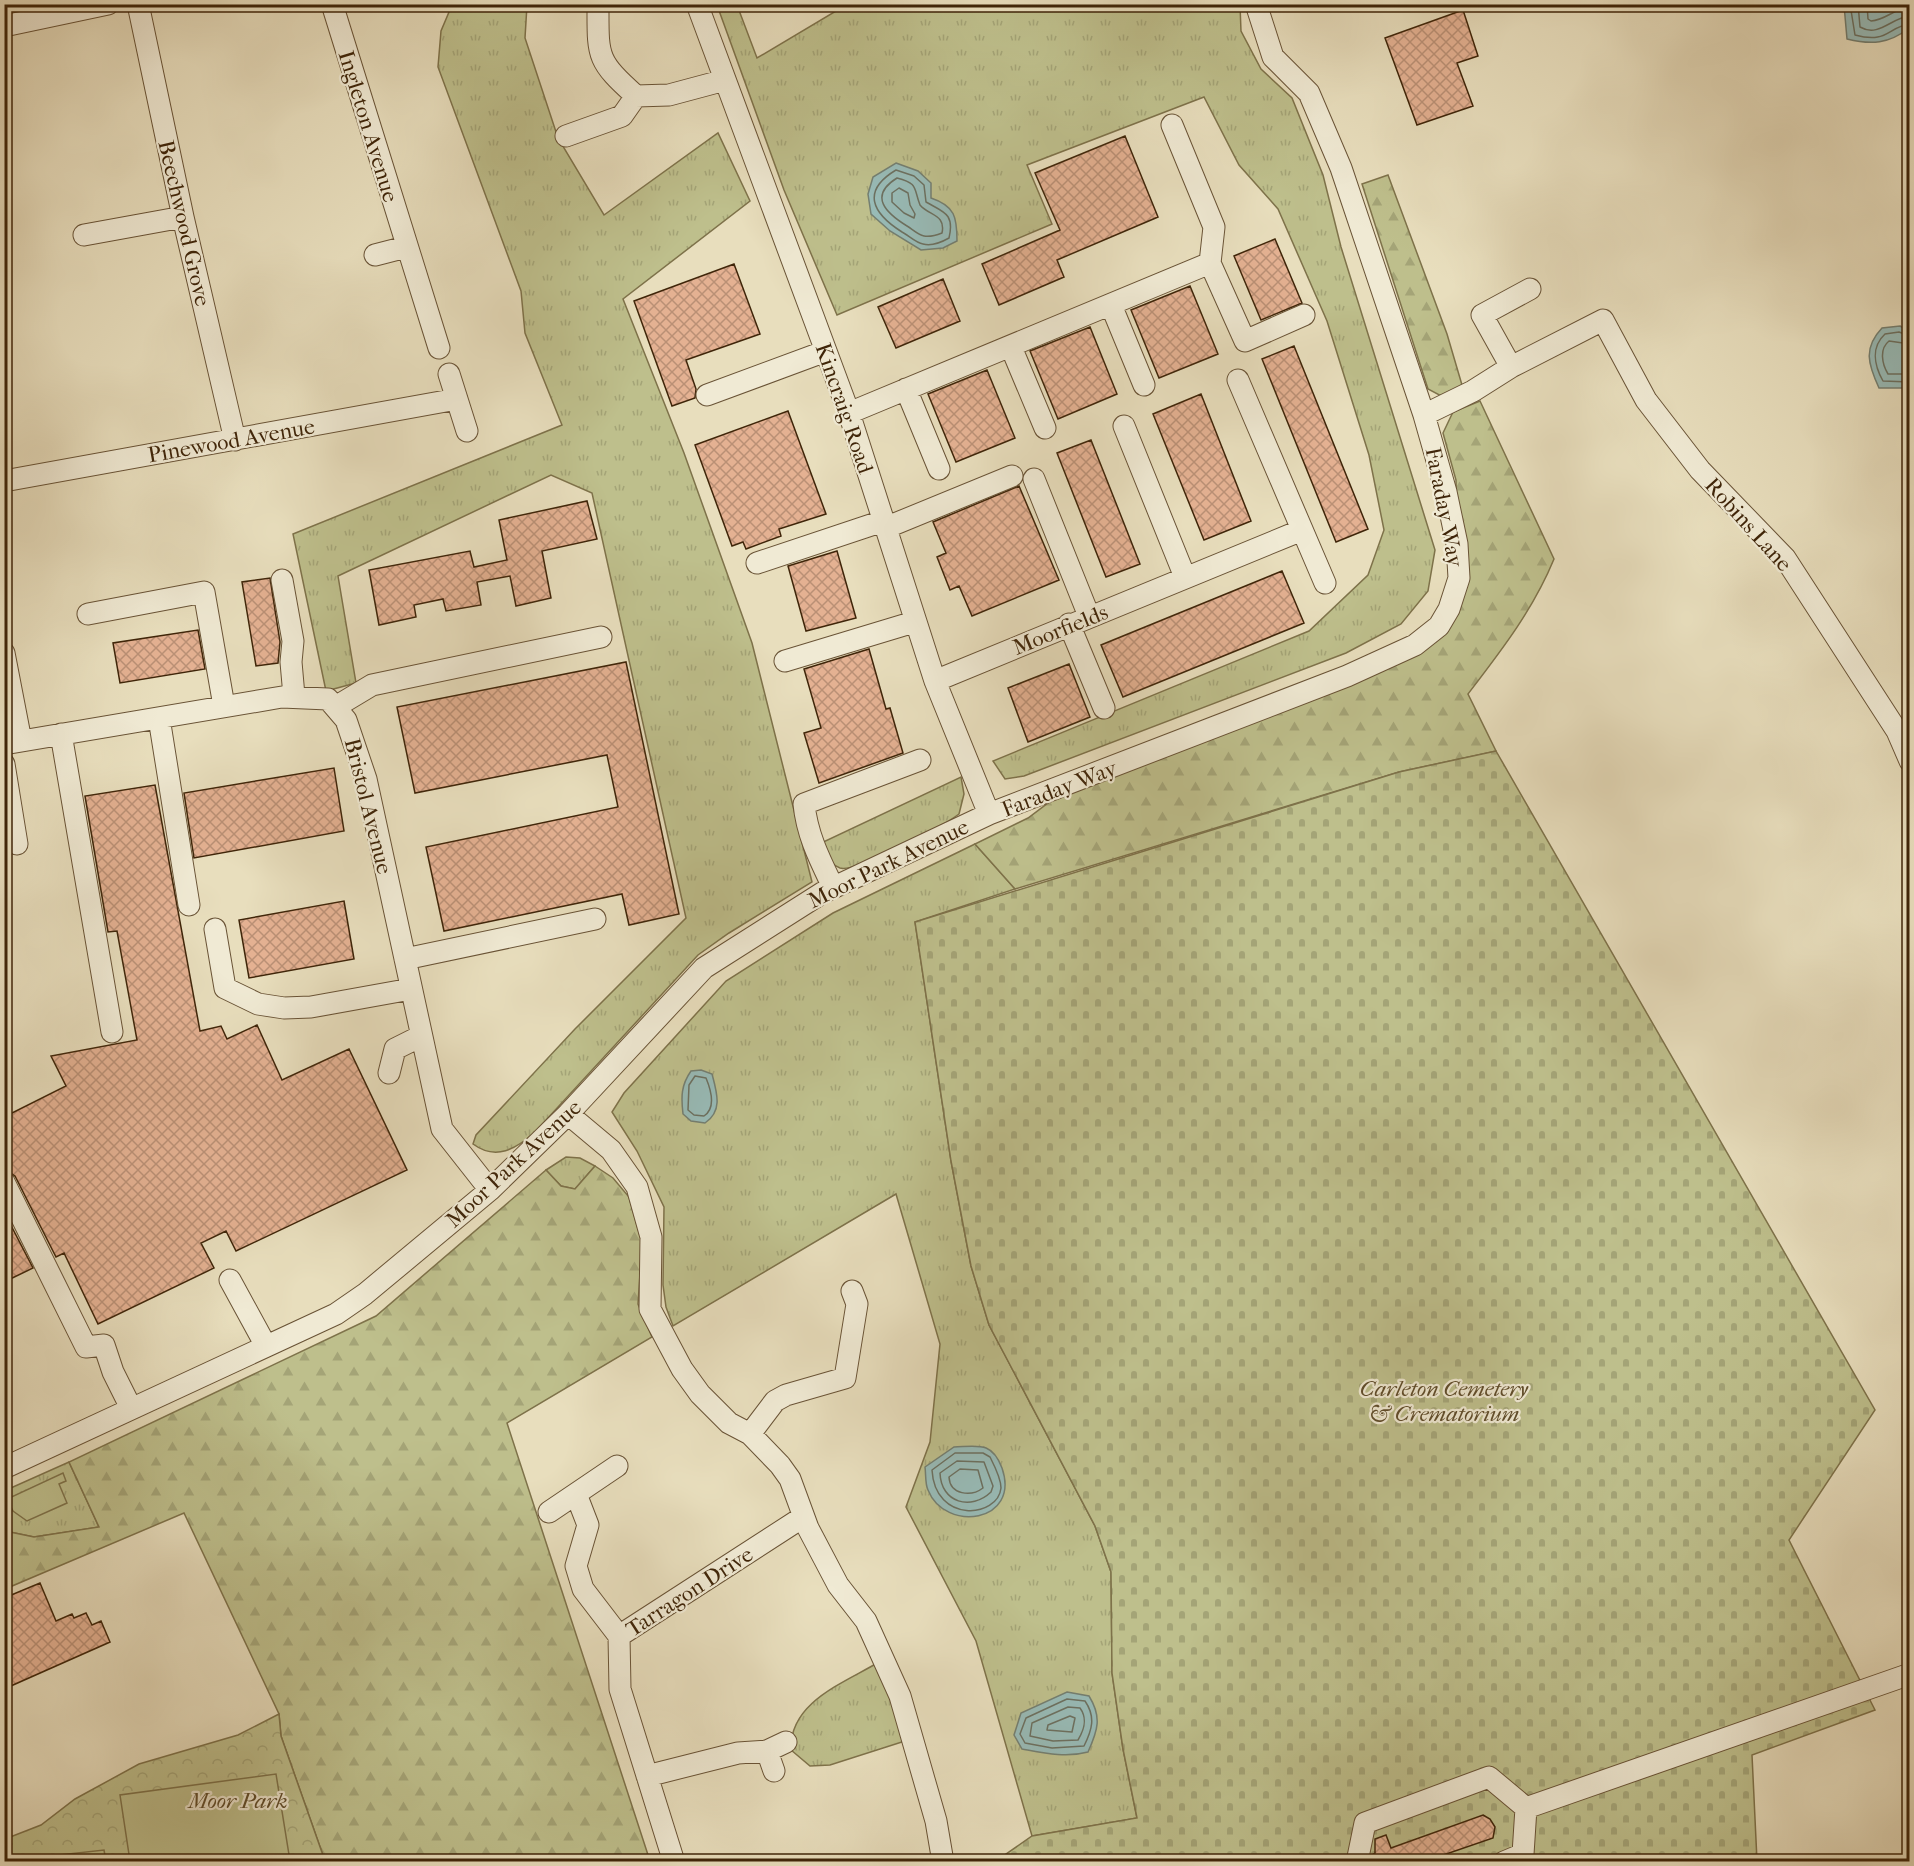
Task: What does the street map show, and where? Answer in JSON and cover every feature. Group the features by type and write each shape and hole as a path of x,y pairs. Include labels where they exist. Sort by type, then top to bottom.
{"street":[{"path":"4,26 40,11 108,4"},
{"name":"Beechwood Grove","path":"138,4 183,217 235,440"},
{"name":"Ingleton Avenue","path":"332,4 439,348"},
{"path":"598,4 600,56 612,75 636,96 669,95 725,80"},
{"name":"Kincraig Road","path":"697,4 849,413 914,622 935,681 988,814"},
{"name":"Faraday Way","path":"988,814 1347,676 1415,645 1439,626 1449,609 1459,578 1457,544 1446,492 1424,415 1346,183 1338,140 1309,93 1273,57 1256,4"},
{"path":"566,136 622,116 636,96"},
{"path":"1172,125 1214,227 1210,263 1245,341 1304,315"},
{"path":"84,235 183,217"},
{"path":"375,255 406,247"},
{"path":"849,413 1210,263"},
{"path":"1424,415 1473,391 1511,367 1482,315 1530,289"},
{"path":"1111,305 1144,385"},
{"name":"Robins Lane","path":"1511,367 1603,320 1646,400 1700,470 1785,558 1897,731 1910,761"},
{"path":"1011,347 1045,428"},
{"path":"707,395 826,351"},
{"path":"449,374 467,431"},
{"path":"1238,380 1325,583"},
{"path":"906,389 939,469"},
{"name":"Pinewood Avenue","path":"4,481 457,399"},
{"path":"1124,426 1185,577"},
{"path":"757,563 884,525 1012,476"},
{"path":"1034,479 1089,616"},
{"name":"Moorfields","path":"935,681 1302,530"},
{"path":"282,580 293,641 291,662 294,696"},
{"path":"88,614 204,592 224,706"},
{"path":"785,660 914,622"},
{"path":"1069,624 1104,708"},
{"path":"4,653 13,742 294,696 328,699 337,706 372,686 601,637"},
{"name":"Bristol Avenue","path":"337,706 346,720 366,779 442,1130 490,1190"},
{"path":"159,718 189,905"},
{"path":"61,734 112,1032"},
{"path":"833,887 811,839 804,804 920,760"},
{"path":"4,764 17,844"},
{"name":"Moor Park Avenue","path":"4,1468 336,1314 365,1294 490,1190 568,1114 704,968 833,887 988,814"},
{"path":"405,959 595,919"},
{"path":"215,929 225,988 258,1004 311,1007 411,989"},
{"path":"389,1073 395,1049 421,1036"},
{"path":"568,1114 611,1150 637,1187 651,1237 650,1309 682,1369 707,1401 729,1423 750,1434 785,1472 803,1516 838,1585 866,1621 892,1675 936,1821 943,1862"},
{"path":"4,1182 86,1347 104,1345 113,1372 131,1408"},
{"path":"230,1280 266,1346"},
{"path":"750,1434 775,1401 786,1395 852,1383 857,1304 852,1291"},
{"path":"549,1512 616,1466"},
{"path":"576,1494 588,1525 576,1566 583,1589 619,1636"},
{"name":"Tarragon Drive","path":"674,1862 620,1689 619,1636 803,1516"},
{"path":"1526,1809 1910,1674"},
{"path":"647,1776 738,1753 777,1746 774,1771"},
{"path":"1357,1862 1365,1823 1489,1777 1526,1809"},
{"path":"1504,1862 1523,1854 1526,1809"}],"green space":[{"path":"452,5 527,5 525,38 558,138 604,215 718,133 750,201 623,299 684,453 752,643 812,882 729,933 698,955 535,1132 513,1148 498,1152 490,1152 473,1144 476,1135 575,1029 686,918 592,493 551,475 338,576 356,683 326,691 293,534 562,425 525,333 521,291 438,67 441,31"},
{"path":"717,5 737,5 757,58 846,5 1240,5 1241,31 1261,69 1292,98 1323,175 1341,247 1435,550 1428,591 1401,624 1346,653 1024,776 1005,779 993,761 1309,631 1368,575 1384,530 1369,455 1327,321 1278,209 1239,165 1204,97 1027,165 1052,224 837,315 784,190"},
{"path":"1388,175 1447,334 1462,385 1443,397 1428,389 1362,184"},
{"path":"1480,401 1554,559 1526,613 1468,694 1496,751 1399,772 1015,889 975,844 1028,818 1076,782 1439,626 1457,544 1456,480 1443,433 1453,412"},
{"name":"Carleton Cemetery & Crematorium","path":"1496,751 1875,1410 1789,1540 1875,1710 1752,1755 1757,1861 996,1861 1032,1836 1137,1818 1123,1749 1112,1673 1111,1572 1095,1526 989,1325 971,1266 951,1161 915,922 1399,772"},
{"path":"961,777 964,794 959,814 880,856 849,868 840,868 830,861 819,844"},
{"path":"975,844 1015,889 915,922 951,1161 971,1266 989,1325 1095,1526 1111,1572 1112,1673 1123,1749 1137,1818 1032,1836 976,1641 906,1507 930,1442 940,1344 896,1194 673,1326 666,1307 663,1285 664,1207 637,1151 612,1112 624,1093 726,981 833,913"},
{"path":"566,1157 580,1158 595,1166 575,1189 561,1186 546,1170"},
{"path":"595,1166 613,1178 629,1197 642,1243 638,1304 652,1337 507,1423 650,1861 325,1861 281,1736 279,1714 184,1513 5,1589 5,1531 34,1537 99,1527 69,1462 376,1316 546,1170 561,1186 575,1189"},
{"path":"69,1462 99,1527 34,1537 5,1531 4,1491"},
{"path":"63,1473 66,1481 59,1484 67,1503 27,1521 13,1511 7,1499"},
{"path":"879,1662 905,1741 830,1765 810,1766 791,1750 793,1733 799,1719 821,1696 835,1686"},
{"name":"Moor Park","path":"279,1714 281,1736 325,1861 5,1862 5,1839 41,1825 75,1799 139,1764 238,1735"},
{"path":"276,1774 290,1861 130,1861 120,1795"},
{"path":"104,1850 106,1861 5,1861"}],"water":[{"path":"1844,5 1909,5 1909,28 1880,42 1847,39"},
{"path":"896,163 918,171 931,183 931,198 945,205 953,214 957,241 943,248 921,250 890,231 871,214 868,194 873,177"},
{"path":"1900,326 1909,331 1909,388 1879,388 1870,364 1872,342 1882,328"},
{"path":"701,1070 712,1074 717,1095 714,1113 705,1123 691,1121 683,1114 682,1108 682,1091 685,1081 691,1071"},
{"path":"954,1447 983,1447 994,1453 998,1459 1005,1486 1001,1501 991,1510 978,1516 964,1516 949,1512 937,1504 928,1490 925,1467"},
{"path":"1067,1692 1089,1696 1096,1711 1096,1730 1088,1752 1063,1755 1022,1749 1014,1735 1021,1713"}],"building":[{"path":"1463,10 1478,56 1457,63 1473,106 1417,125 1385,38"},
{"path":"1125,136 1158,217 1057,260 1064,277 999,305 982,264 1060,230 1035,173"},
{"path":"1275,239 1302,303 1261,320 1234,256"},
{"path":"734,264 760,334 686,360 696,389 695,398 672,406 634,301"},
{"path":"943,279 960,321 896,348 878,307"},
{"path":"1190,286 1218,354 1159,378 1131,310"},
{"path":"1090,327 1117,394 1058,419 1030,351"},
{"path":"1294,346 1368,529 1336,542 1262,359"},
{"path":"987,370 1015,438 956,462 928,394"},
{"path":"1201,394 1251,521 1204,540 1153,414"},
{"path":"788,411 826,514 779,529 781,536 746,549 743,542 732,546 695,445"},
{"path":"1091,440 1140,564 1106,577 1057,453"},
{"path":"1019,486 1059,580 972,616 959,586 950,590 937,557 946,553 933,522"},
{"path":"587,501 597,539 542,551 551,598 516,606 510,576 477,582 481,605 446,611 443,599 414,605 416,617 379,625 369,570 470,551 474,567 507,560 499,520"},
{"path":"837,551 856,618 806,631 788,566"},
{"path":"1282,571 1304,623 1123,697 1101,645"},
{"path":"270,578 280,642 278,663 256,666 242,582"},
{"path":"198,630 205,669 120,683 113,643"},
{"path":"869,649 886,709 890,708 903,753 819,783 804,733 821,728 804,669"},
{"path":"626,662 679,914 629,925 622,894 444,931 426,847 618,807 607,755 415,793 397,707"},
{"path":"1069,664 1090,717 1028,742 1008,688"},
{"path":"334,768 344,831 194,858 184,793"},
{"path":"155,785 200,1031 221,1026 227,1039 257,1025 282,1080 349,1049 407,1170 236,1251 226,1231 201,1243 214,1268 98,1324 64,1253 56,1257 15,1176 4,1169 4,1117 66,1086 51,1056 137,1040 117,931 108,932 85,796"},
{"path":"344,901 354,959 249,978 239,920"},
{"path":"4,1212 33,1268 4,1282"},
{"path":"40,1583 56,1621 72,1614 74,1618 86,1613 92,1625 101,1621 110,1642 4,1689 4,1598"},
{"path":"1483,1815 1490,1819 1495,1827 1493,1838 1423,1862 1370,1862 1375,1853 1375,1839 1386,1835 1391,1848"}]}
